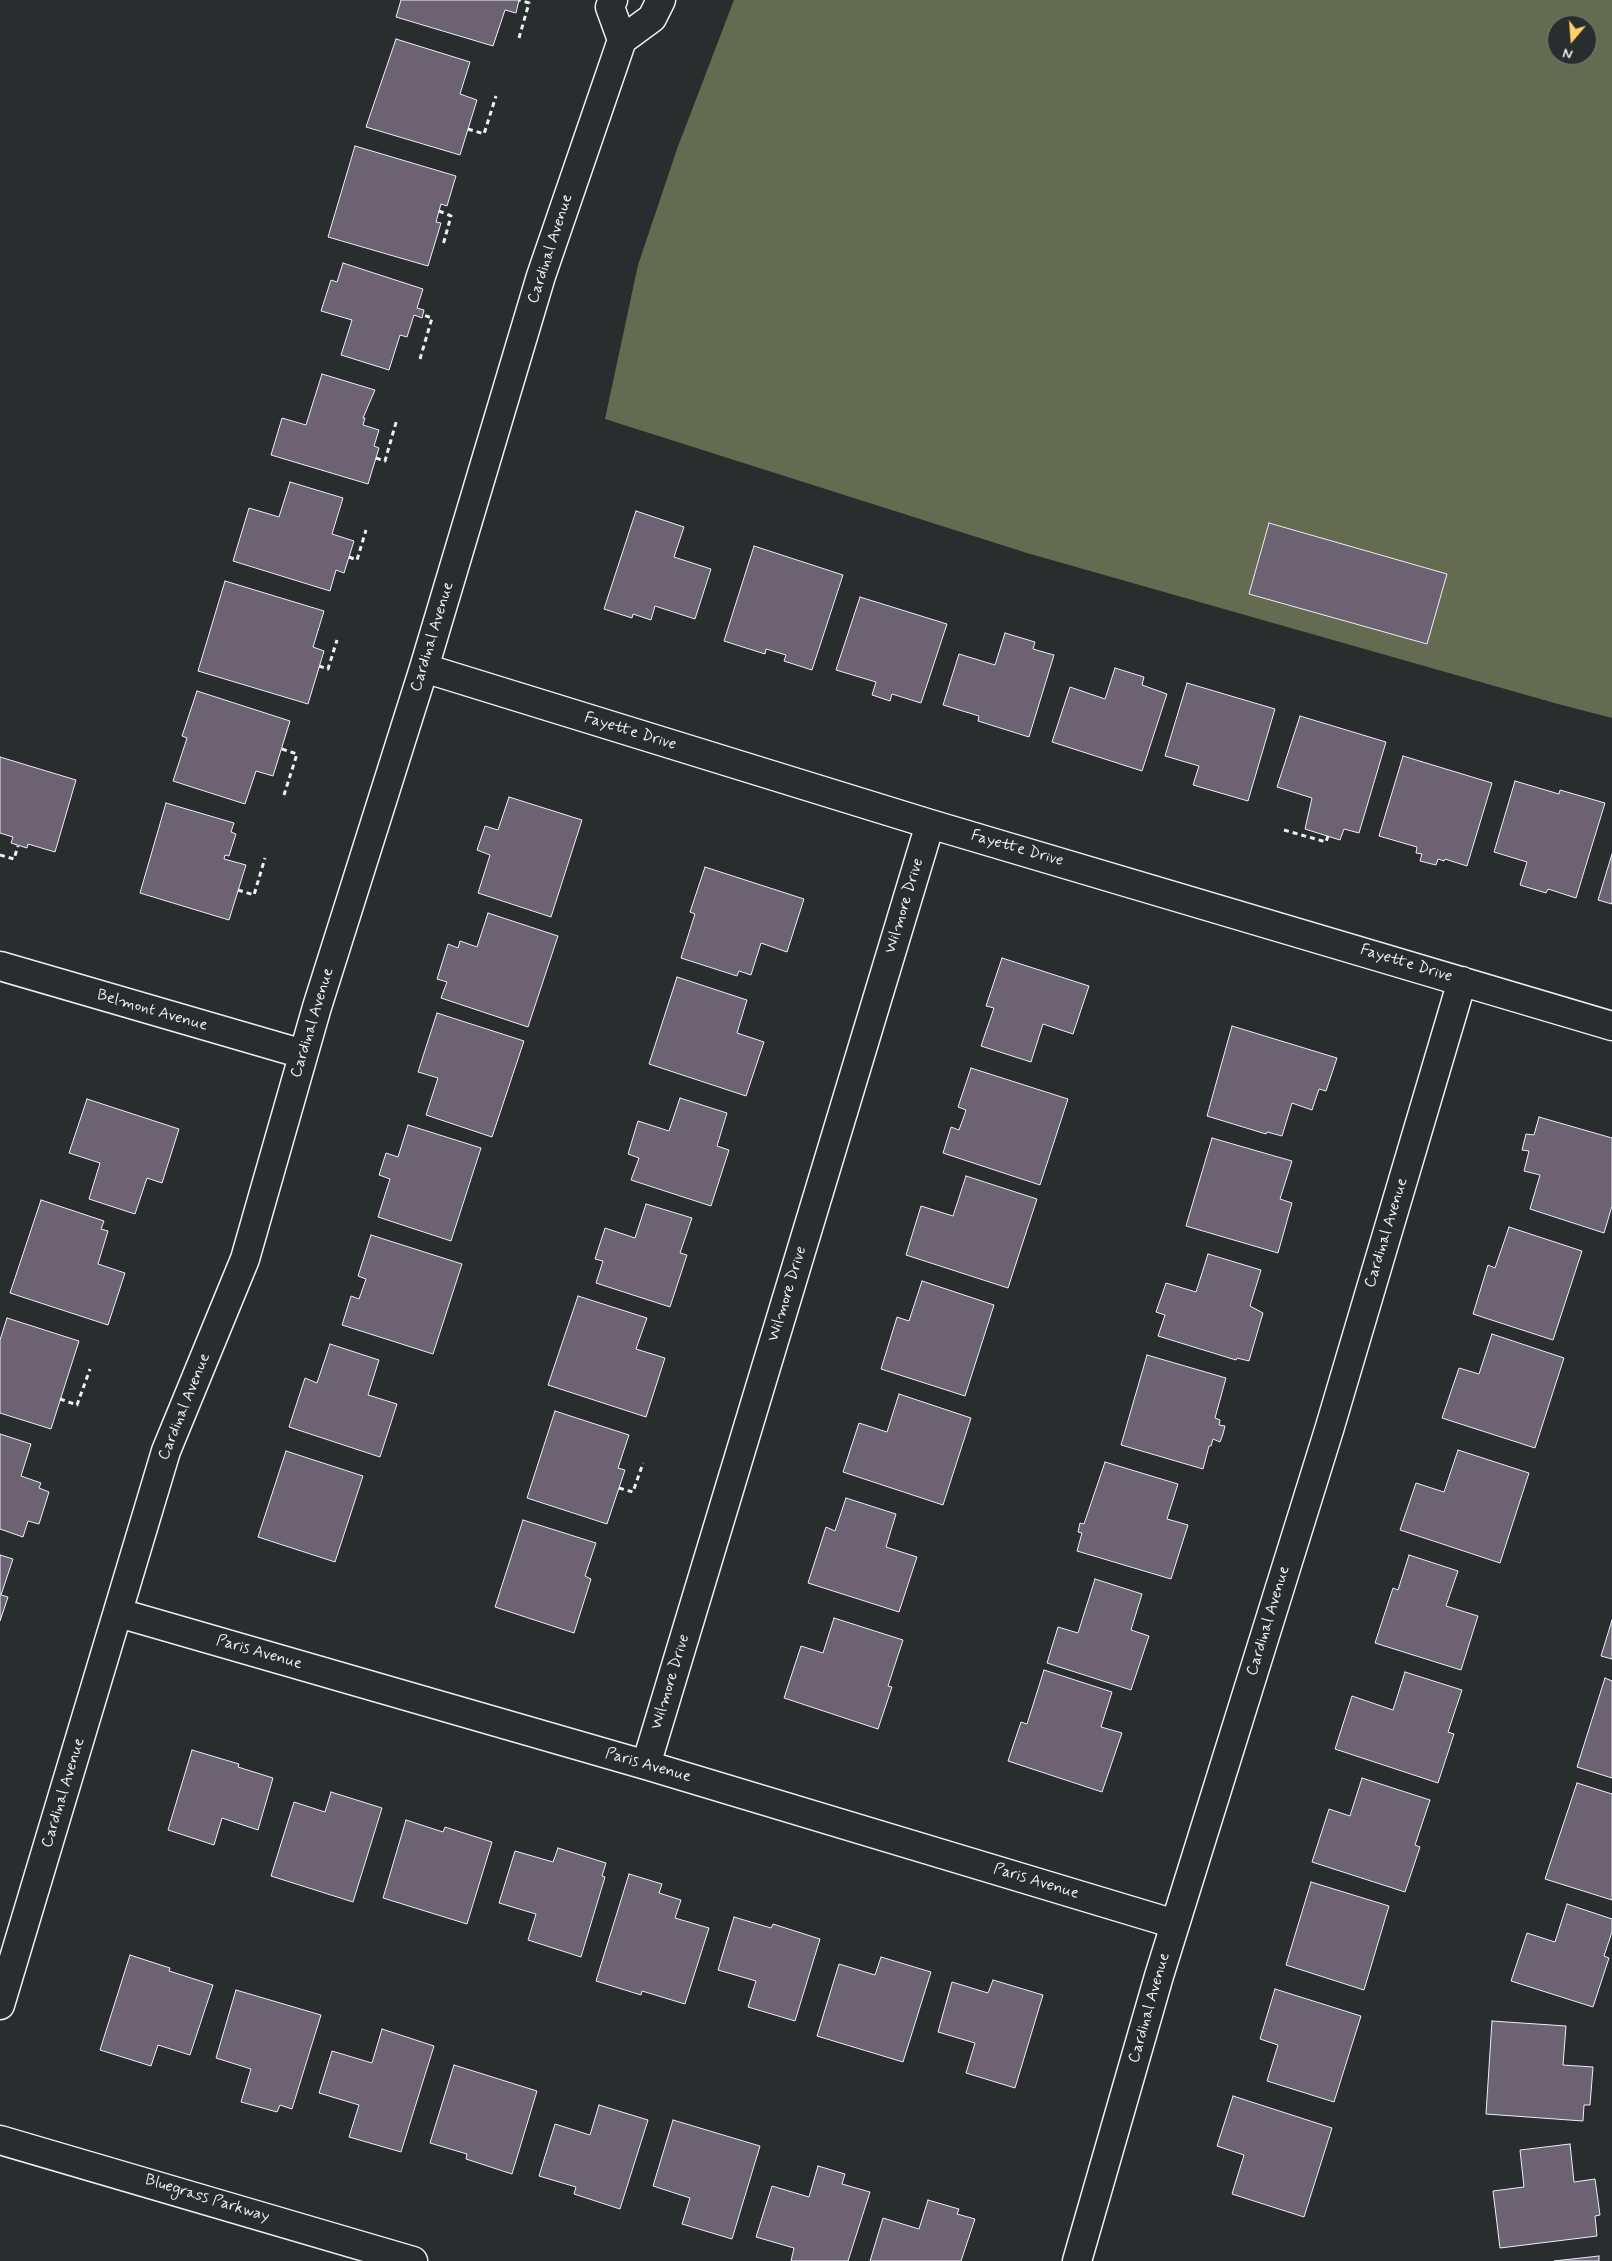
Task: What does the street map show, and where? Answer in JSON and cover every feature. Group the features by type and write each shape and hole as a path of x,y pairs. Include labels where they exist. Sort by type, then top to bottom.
{"street":[{"path":"613,0 610,7 622,40 652,18 661,0"},
{"name":"Cardinal Avenue","path":"0,2005 166,1451 245,1259 303,1054 424,668 541,276 622,40"},
{"name":"Fayette Drive","path":"424,668 930,824 1612,1026"},
{"name":"Wilmore Drive","path":"646,1765 930,824"},
{"name":"Belmont Avenue","path":"0,966 303,1054"},
{"name":"Cardinal Avenue","path":"1077,2261 1175,1924 1329,1430 1462,981"},
{"name":"Paris Avenue","path":"119,1613 646,1765 1175,1924"},
{"name":"Bluegrass Parkway","path":"0,2140 413,2261"}],"path":[{"path":"518,38 529,4 519,0"},
{"path":"468,130 484,134 496,96"},
{"path":"438,211 451,216 443,245"},
{"path":"420,360 432,318 423,315"},
{"path":"376,458 385,461 397,419"},
{"path":"349,557 357,560 366,530"},
{"path":"319,666 328,669 337,640"},
{"path":"282,750 297,754 284,795"},
{"path":"1284,830 1326,842 1328,836"},
{"path":"0,855 14,859 18,846"},
{"path":"238,890 254,895 265,858"},
{"path":"60,1399 77,1405 90,1369"},
{"path":"619,1488 633,1492 643,1463"}],"green space":[{"path":"734,0 1612,0 1612,718 1027,553 605,419 638,265 677,149"}],"building":[{"path":"401,0 519,0 516,13 505,10 493,46 396,17"},
{"path":"396,39 470,62 460,94 477,100 460,155 366,127"},
{"path":"355,146 456,176 447,206 441,204 436,222 441,223 428,266 328,237"},
{"path":"343,263 423,289 417,308 424,310 422,318 414,315 407,337 400,335 389,370 341,355 352,320 321,311 331,280 337,282"},
{"path":"322,374 375,390 363,418 365,418 363,425 379,430 374,446 379,448 368,484 271,455 282,418 306,425"},
{"path":"290,482 343,498 332,534 354,541 344,573 336,570 330,591 233,561 249,508 279,517"},
{"path":"636,511 684,527 674,557 711,569 695,619 655,606 651,620 633,614 632,618 604,609"},
{"path":"1269,523 1447,574 1427,644 1249,594"},
{"path":"754,546 843,575 812,670 784,661 786,655 766,649 765,654 724,641"},
{"path":"225,581 324,611 313,647 324,651 308,704 198,671"},
{"path":"860,597 947,624 921,703 892,694 890,701 872,695 876,682 836,670"},
{"path":"1005,633 1035,642 1033,649 1054,655 1029,737 978,721 979,716 943,705 959,654 995,665"},
{"path":"1115,668 1144,677 1142,685 1167,694 1142,771 1052,742 1070,687 1105,699"},
{"path":"1187,683 1275,709 1248,801 1193,785 1199,766 1165,756"},
{"path":"197,691 290,721 273,776 256,771 245,804 173,781 187,738 182,736"},
{"path":"1300,716 1386,742 1359,833 1344,829 1340,840 1305,829 1312,798 1277,787"},
{"path":"1403,756 1492,783 1467,866 1445,859 1444,861 1438,859 1436,865 1420,861 1422,854 1416,853 1417,847 1379,836"},
{"path":"0,757 76,780 55,852 28,844 27,848 11,843 13,837 0,833"},
{"path":"1515,781 1559,794 1560,790 1605,803 1576,898 1548,889 1546,893 1520,885 1527,862 1494,852"},
{"path":"509,797 582,820 551,917 478,893 490,855 477,850 485,826 498,830"},
{"path":"166,803 234,823 231,832 236,834 229,856 225,855 224,859 246,865 229,920 140,893"},
{"path":"1612,854 1612,904 1598,900"},
{"path":"705,867 804,899 787,952 761,943 751,975 739,971 737,976 681,958 695,914 690,912"},
{"path":"488,913 558,936 528,1027 441,998 447,982 437,979 448,944 458,948 460,941 477,947"},
{"path":"1002,958 1089,986 1073,1034 1043,1024 1031,1062 981,1046 994,1008 986,1006"},
{"path":"677,977 747,1000 737,1033 764,1042 746,1096 649,1064"},
{"path":"437,1013 524,1041 492,1137 426,1115 438,1078 418,1072"},
{"path":"1232,1026 1337,1058 1326,1091 1319,1089 1312,1110 1292,1103 1282,1136 1267,1132 1266,1134 1207,1116"},
{"path":"971,1068 1068,1099 1040,1185 943,1153 951,1127 959,1130 966,1110 958,1107"},
{"path":"680,1098 727,1113 717,1146 729,1150 711,1206 631,1180 639,1158 628,1154 638,1121 669,1131"},
{"path":"87,1099 179,1129 162,1183 147,1178 135,1214 89,1199 100,1163 69,1153"},
{"path":"1539,1117 1612,1138 1612,1206 1604,1233 1530,1209 1540,1175 1524,1171 1529,1151 1522,1150 1526,1134 1534,1135"},
{"path":"408,1125 481,1148 451,1241 378,1217 390,1179 379,1175 386,1153 398,1157"},
{"path":"1212,1138 1292,1161 1280,1199 1292,1203 1278,1253 1186,1226"},
{"path":"966,1176 1037,1199 1008,1288 906,1255 921,1206 953,1216"},
{"path":"41,1200 104,1221 101,1229 108,1231 98,1264 125,1273 108,1325 10,1293"},
{"path":"646,1204 692,1218 680,1253 687,1255 670,1307 596,1283 603,1261 595,1259 605,1228 635,1238"},
{"path":"1509,1227 1582,1251 1553,1340 1473,1314 1488,1265 1495,1268"},
{"path":"371,1235 462,1264 433,1354 342,1325 351,1296 359,1299 366,1279 358,1276"},
{"path":"1208,1254 1261,1270 1250,1306 1263,1313 1249,1361 1237,1358 1236,1360 1158,1336 1165,1315 1156,1312 1166,1283 1196,1292"},
{"path":"922,1281 994,1305 965,1396 881,1369 897,1317 909,1321"},
{"path":"578,1296 647,1318 636,1349 665,1358 646,1417 548,1385"},
{"path":"7,1318 79,1341 51,1429 0,1413 0,1340"},
{"path":"1492,1334 1564,1358 1535,1448 1442,1418 1459,1368 1479,1374"},
{"path":"330,1344 379,1360 368,1395 397,1404 380,1457 289,1427 305,1378 317,1383"},
{"path":"1147,1355 1226,1378 1215,1418 1220,1420 1219,1425 1225,1426 1223,1434 1220,1442 1213,1439 1211,1446 1209,1446 1203,1469 1121,1445"},
{"path":"899,1394 971,1418 943,1505 843,1472 859,1423 887,1432"},
{"path":"555,1411 629,1435 618,1468 625,1470 607,1524 527,1498"},
{"path":"0,1434 31,1444 21,1476 41,1483 39,1488 49,1492 39,1524 28,1521 23,1537 0,1529"},
{"path":"1458,1450 1529,1473 1500,1563 1400,1530 1416,1483 1444,1492"},
{"path":"286,1451 363,1476 335,1562 258,1537"},
{"path":"1105,1462 1178,1484 1167,1519 1188,1525 1171,1579 1077,1551 1082,1533 1078,1532 1080,1523 1084,1524"},
{"path":"846,1498 896,1514 886,1547 917,1557 899,1612 808,1583 826,1527 835,1531"},
{"path":"523,1520 596,1543 585,1576 591,1579 574,1633 495,1607"},
{"path":"0,1555 13,1559 1,1595 8,1597 0,1621"},
{"path":"1409,1555 1458,1571 1446,1606 1478,1616 1461,1670 1375,1643 1393,1588 1398,1590"},
{"path":"1095,1579 1142,1594 1131,1630 1149,1636 1131,1690 1047,1663 1058,1627 1078,1633"},
{"path":"834,1618 903,1640 888,1686 892,1687 878,1729 784,1698 801,1646 823,1653"},
{"path":"1612,1620 1612,1659 1601,1656"},
{"path":"1044,1670 1112,1692 1101,1727 1122,1733 1102,1792 1008,1761 1021,1722 1027,1724"},
{"path":"1405,1672 1462,1690 1448,1732 1454,1734 1438,1783 1335,1749 1352,1696 1393,1710"},
{"path":"1605,1678 1612,1681 1612,1778 1577,1767"},
{"path":"192,1750 239,1764 238,1767 273,1778 258,1830 222,1818 214,1845 168,1830"},
{"path":"1362,1778 1430,1800 1415,1845 1420,1847 1405,1892 1312,1862 1329,1809 1350,1816"},
{"path":"1577,1783 1612,1794 1612,1900 1545,1879"},
{"path":"331,1792 382,1808 353,1902 271,1876 294,1802 325,1812"},
{"path":"406,1820 443,1832 445,1827 492,1842 467,1924 383,1898"},
{"path":"558,1848 606,1863 602,1876 605,1877 581,1957 528,1940 536,1914 499,1903 515,1851 553,1862"},
{"path":"629,1874 662,1884 659,1893 681,1900 675,1918 709,1928 685,2004 642,1991 641,1995 596,1981"},
{"path":"1311,1882 1389,1906 1364,1990 1286,1965"},
{"path":"1567,1904 1612,1919 1612,1932 1604,1956 1609,1958 1593,2007 1511,1981 1527,1933 1555,1942"},
{"path":"734,1917 771,1928 773,1924 820,1939 795,2021 748,2007 756,1981 718,1970"},
{"path":"130,1955 170,1968 169,1971 213,1985 190,2055 158,2045 151,2066 100,2050"},
{"path":"881,1957 931,1972 903,2062 817,2036 839,1964 875,1975"},
{"path":"993,1980 1043,1995 1015,2088 966,2073 975,2043 938,2032 952,1982 988,1993"},
{"path":"1275,1989 1361,2016 1334,2102 1267,2081 1278,2045 1260,2039"},
{"path":"236,1990 321,2015 292,2109 280,2105 277,2112 241,2102 251,2069 216,2058"},
{"path":"1492,2021 1566,2026 1563,2065 1593,2067 1590,2105 1584,2105 1583,2121 1486,2114"},
{"path":"382,2029 434,2046 401,2152 349,2137 359,2105 319,2093 332,2051 372,2063"},
{"path":"454,2065 537,2091 512,2174 466,2159 467,2154 430,2143"},
{"path":"1233,2096 1332,2128 1304,2217 1232,2194 1244,2155 1217,2146"},
{"path":"599,2105 648,2120 620,2209 574,2194 576,2187 539,2176 555,2124 590,2135"},
{"path":"673,2120 760,2146 732,2239 682,2224 690,2198 653,2186"},
{"path":"1570,2144 1574,2182 1595,2179 1600,2215 1595,2216 1597,2236 1500,2248 1493,2191 1524,2187 1520,2150"},
{"path":"818,2166 845,2174 842,2184 870,2192 848,2261 791,2261 794,2248 756,2237 772,2186 809,2197"},
{"path":"928,2200 959,2209 957,2214 975,2219 961,2261 870,2261 883,2218 919,2229"},
{"path":"1599,2256 1599,2261 1554,2261"}]}
